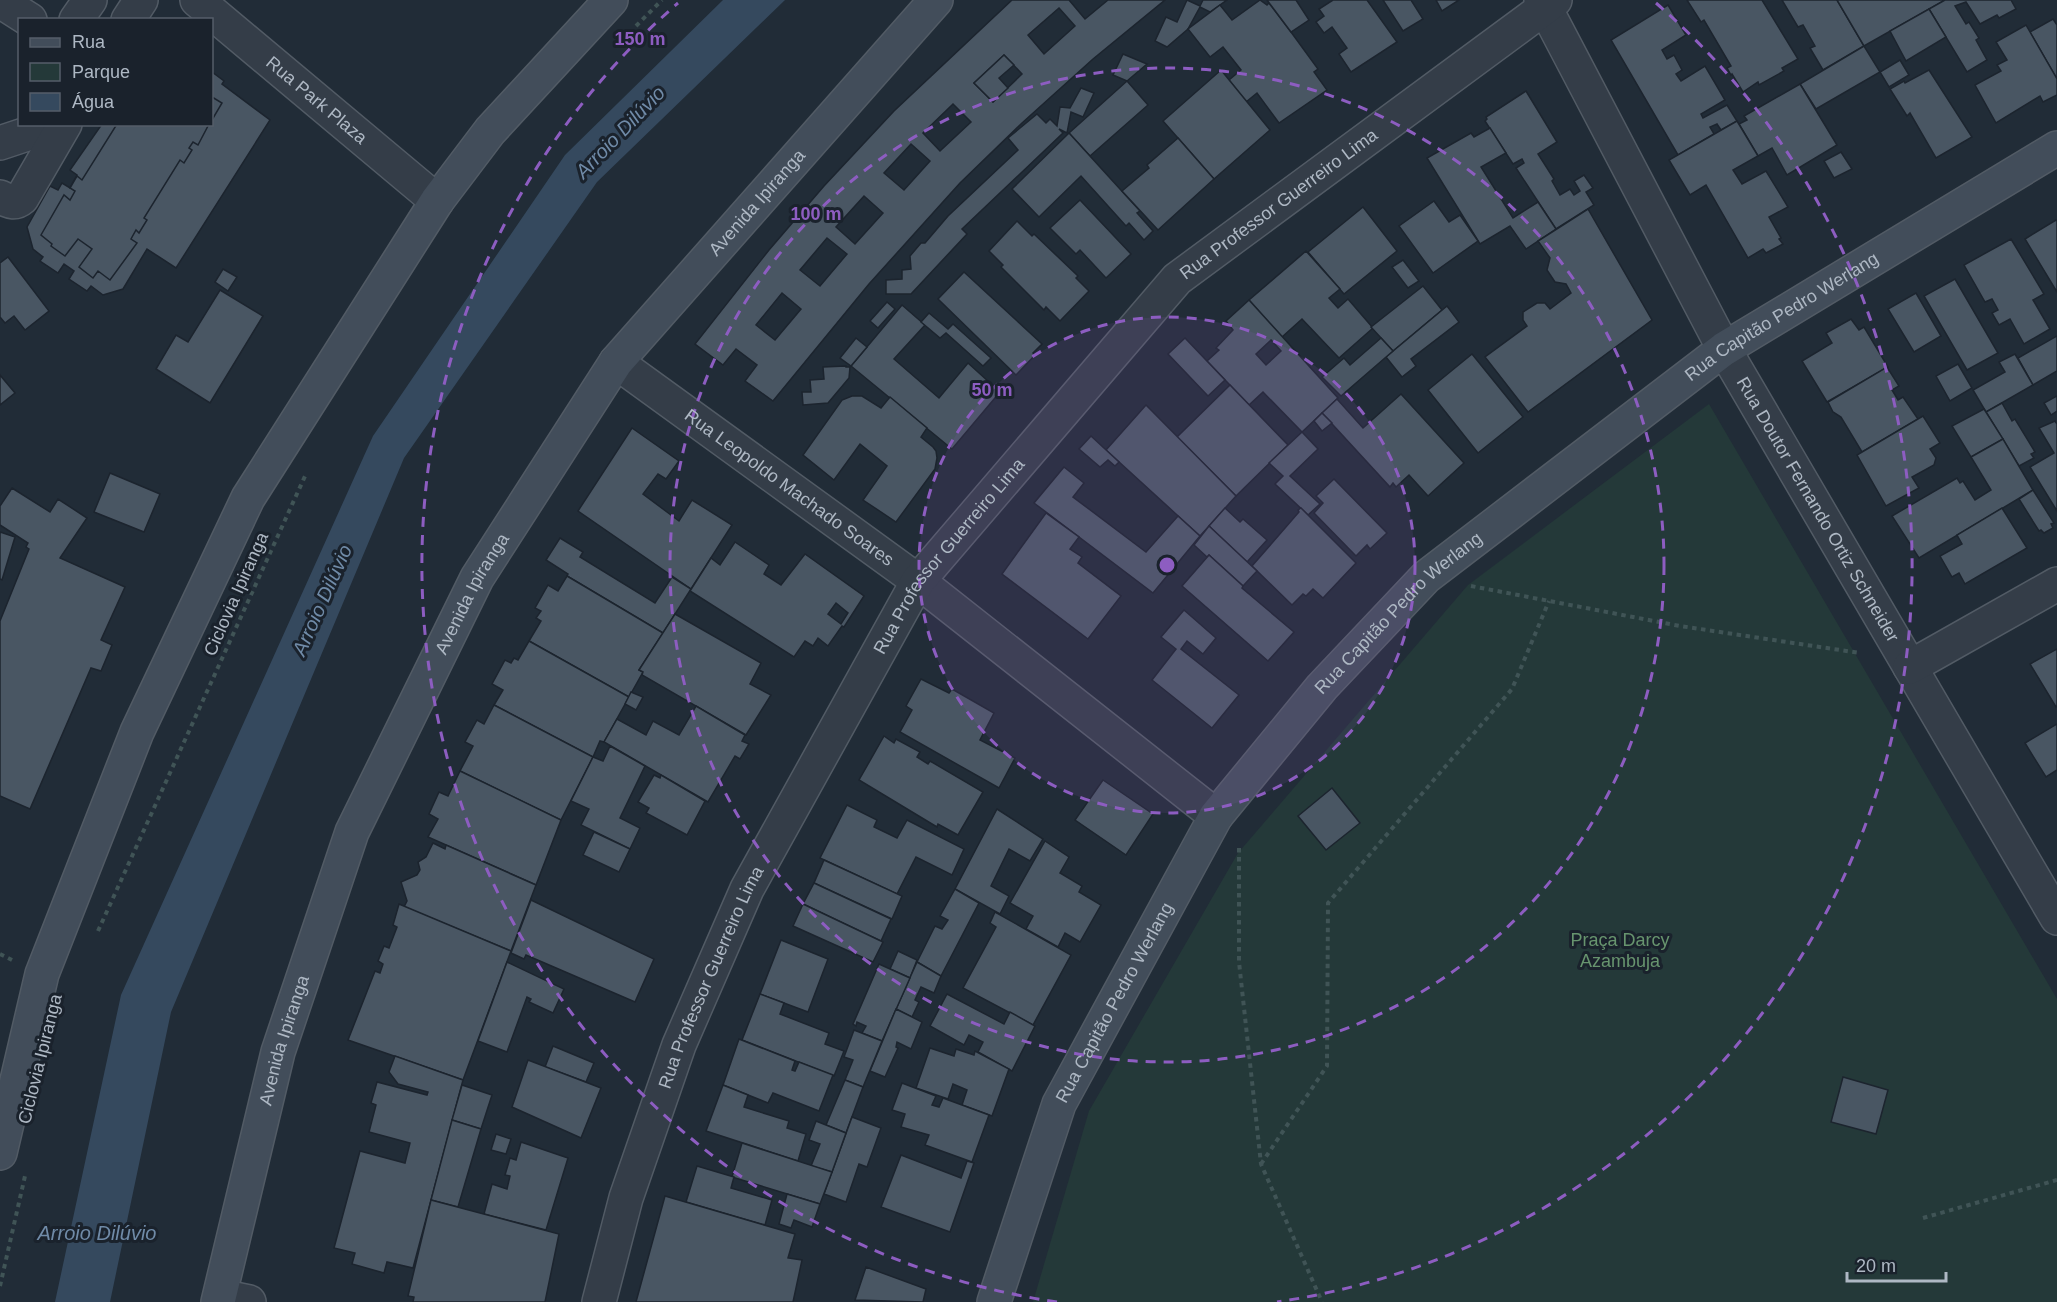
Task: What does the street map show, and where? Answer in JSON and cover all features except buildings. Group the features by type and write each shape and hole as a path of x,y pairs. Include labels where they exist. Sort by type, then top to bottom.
{"main road":[{"path":"13,1161 42,974 137,732 248,498 437,201 490,131 611,0"},
{"name":"Avenida Ipiranga","path":"229,1300 278,1052 352,832 477,578 616,362 936,0"},
{"name":"Rua Capitão Pedro Werlang","path":"994,1302 1059,1104 1216,816 1322,687 1426,577 1724,349 2057,148"}],"street":[{"path":"77,18 90,0"},
{"path":"130,18 141,0"},
{"name":"Rua Park Plaza","path":"197,0 437,201"},
{"path":"0,1 27,18"},
{"name":"Rua Doutor Fernando Ortiz Schneider","path":"1547,2 1724,349 2057,918"},
{"name":"Rua Professor Guerreiro Lima","path":"599,1302 626,1198 679,1045 747,889 918,581 1177,279 1547,2"},
{"path":"0,142 18,112"},
{"path":"0,142 51,126"},
{"path":"0,196 12,202 18,202 22,198 64,126"},
{"name":"Rua Leopoldo Machado Soares","path":"616,362 918,581 1216,816"},
{"path":"1910,667 2057,584"}],"path":[{"path":"628,33 662,0"},
{"name":"Ciclovia Ipiranga","path":"98,932 309,466"},
{"path":"1464,584 1680,626 1860,653"},
{"path":"1261,1164 1327,1066 1328,903 1512,689 1549,601"},
{"path":"1239,844 1239,962 1261,1164 1322,1302"},
{"path":"0,1286 13,1161"},
{"path":"1923,1218 2057,1180"}],"green space":[{"name":"Praça Darcy Azambuja","path":"1709,404 2057,999 2057,1302 1033,1302 1089,1111 1238,853 1468,585"}],"water":[{"name":"Arroio Dilúvio","path":"723,0 785,0 597,182 404,458 171,1012 110,1302 55,1302 121,995 373,436 565,155"}]}
